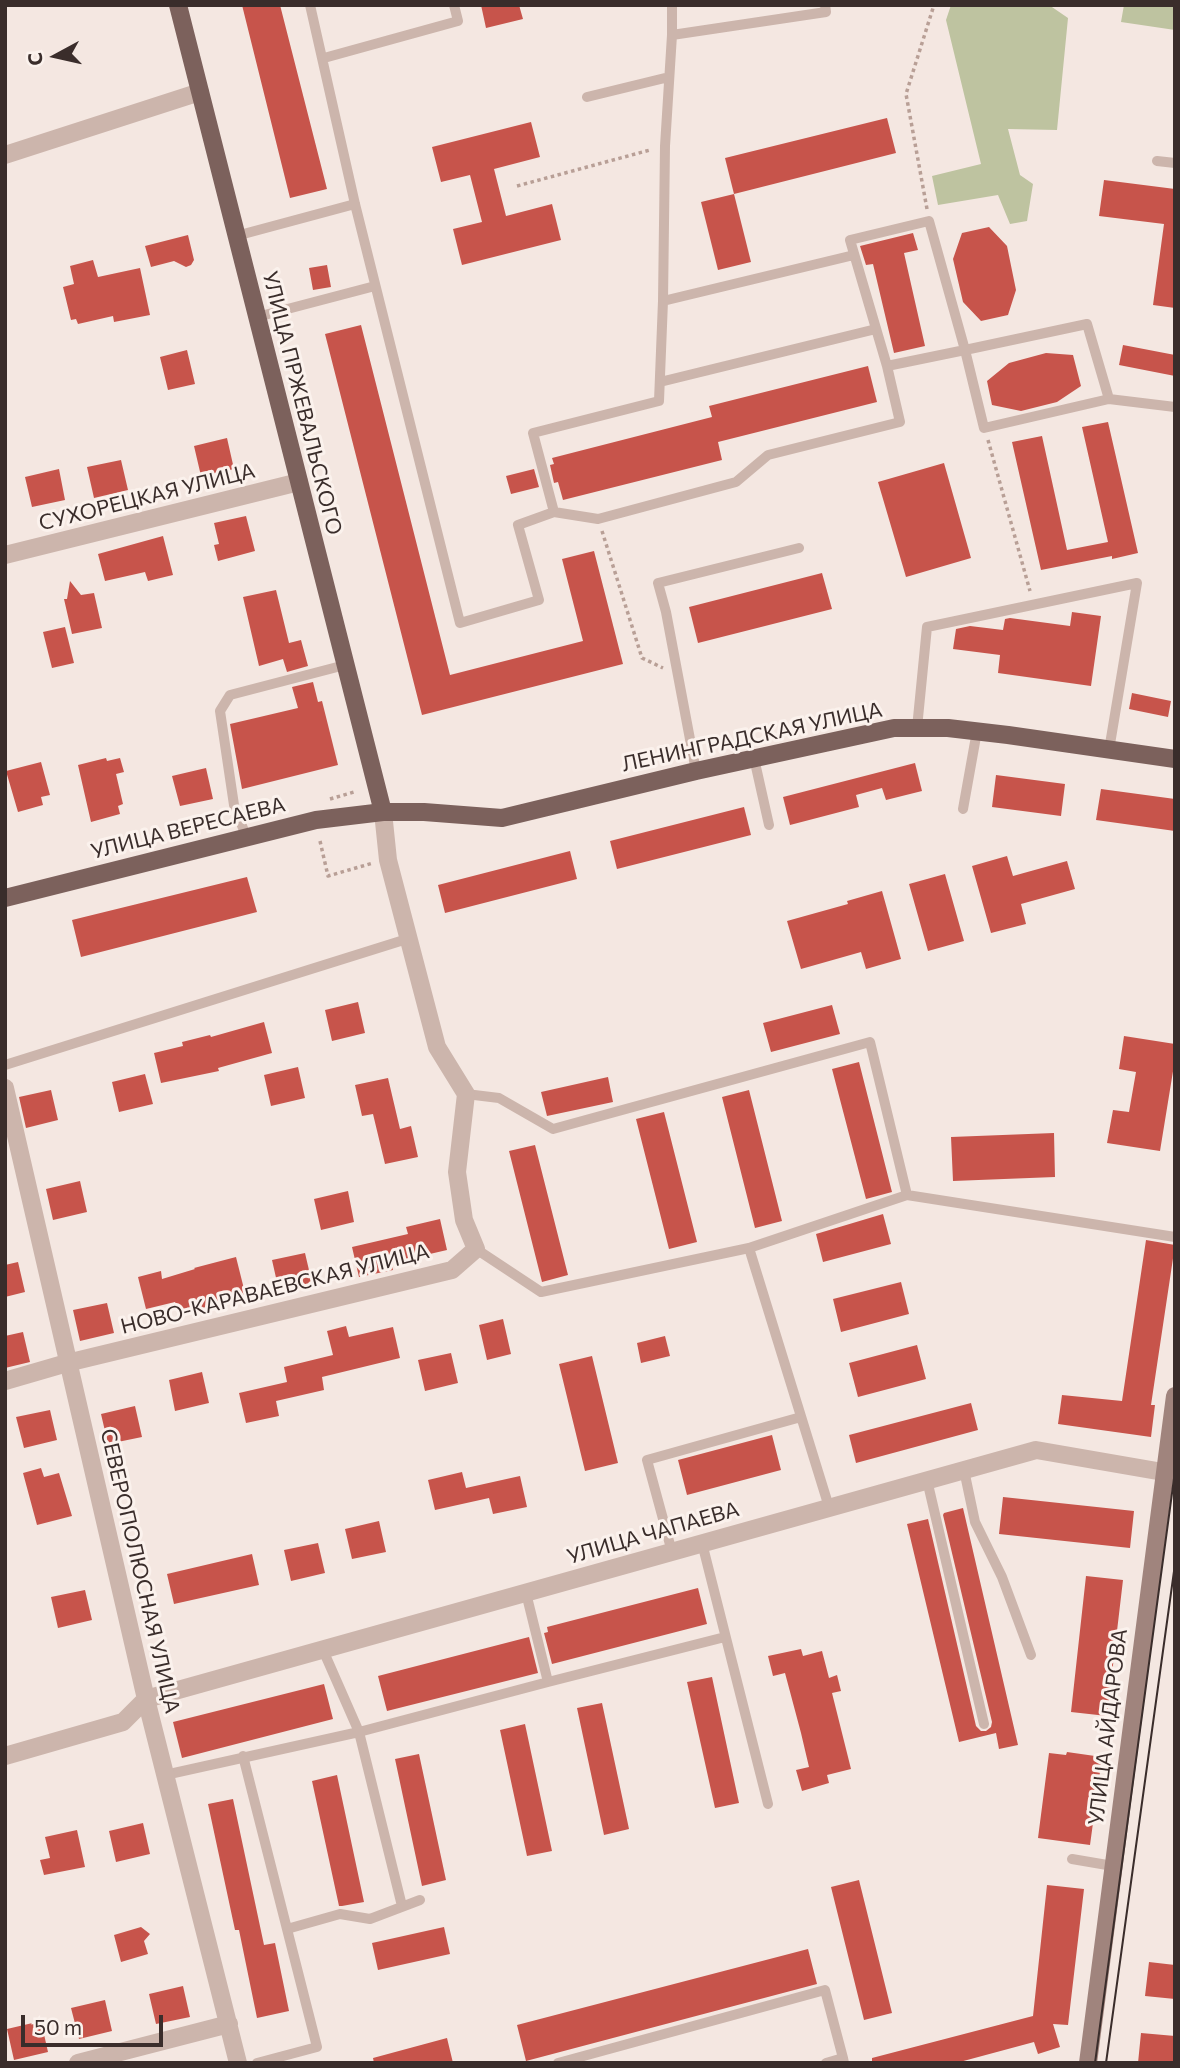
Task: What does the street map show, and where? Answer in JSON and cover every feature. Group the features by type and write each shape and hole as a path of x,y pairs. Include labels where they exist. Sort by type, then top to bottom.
{"main road":[{"name":"УЛИЦА ПРЖЕВАЛЬСКОГО","path":"178,5 383,812"},
{"name":"ЛЕНИНГРАДСКАЯ УЛИЦА","path":"383,812 502,818 696,771 894,728 977,731 1175,760"},
{"name":"УЛИЦА ВЕРЕСАЕВА","path":"5,898 316,820 383,812"}],"street":[{"path":"5,155 200,92"},
{"name":"СУХОРЕЦКАЯ УЛИЦА","path":"5,555 299,482"},
{"path":"383,812 388,860 437,1047 466,1094 457,1172 464,1220 476,1249"},
{"name":"СЕВЕРОПОЛЮСНАЯ УЛИЦА","path":"5,1088 146,1699 238,2063"},
{"name":"НОВО-КАРАВАЕВСКАЯ УЛИЦА","path":"5,1381 67,1363 452,1270 476,1249"},
{"name":"УЛИЦА АЙДАРОВА","path":"1088,2063 1169,1474 1175,1396"},
{"name":"УЛИЦА ЧАПАЕВА","path":"146,1699 1036,1450 1169,1474"},
{"path":"5,1756 123,1722 146,1699"},
{"path":"78,2063 229,2024"}],"lane":[{"path":"310,5 355,204 460,623 539,600 518,525 554,512 598,519 736,482 768,455 900,422 887,366 850,240 929,221 984,428 1109,399 1175,407"},
{"path":"324,58 458,21 454,5"},
{"path":"554,512 533,433 659,401 665,146 673,5"},
{"path":"672,35 826,12 825,5"},
{"path":"587,97 669,77"},
{"path":"1157,161 1175,163"},
{"path":"236,236 355,204"},
{"path":"663,301 854,256"},
{"path":"257,317 375,286"},
{"path":"887,366 1087,324 1109,399"},
{"path":"660,382 876,329"},
{"path":"696,771 658,583 799,548"},
{"path":"918,728 927,627 1137,583 1109,750"},
{"path":"246,836 234,805 220,711 230,695 345,665"},
{"path":"963,808 977,731"},
{"path":"754,758 769,825"},
{"path":"5,1065 407,939"},
{"path":"466,1094 499,1098 553,1129 870,1042 907,1195"},
{"path":"476,1249 541,1293 749,1248 907,1195 1175,1237"},
{"path":"749,1248 829,1507"},
{"path":"672,1552 647,1460 801,1417"},
{"path":"964,1470 975,1522 1002,1577 1031,1655"},
{"path":"927,1480 984,1724"},
{"path":"702,1543 768,1804"},
{"path":"526,1593 548,1682"},
{"path":"165,1774 359,1732 725,1637"},
{"path":"323,1650 359,1732 402,1906"},
{"path":"243,1756 317,2047 257,2063"},
{"path":"1072,1859 1113,1866"},
{"path":"286,1928 340,1914 370,1919 420,1900"},
{"path":"558,2063 825,1990 844,2061 826,2063"}],"path":[{"path":"929,221 906,94 934,5"},
{"path":"517,186 665,146"},
{"path":"984,428 1034,604"},
{"path":"598,519 642,658 677,674"},
{"path":"328,799 354,792"},
{"path":"320,841 328,876 375,863"}],"green space":[{"path":"951,5 1049,5 1068,18 1057,130 1008,129 1020,175 1033,184 1027,221 1010,224 998,195 938,205 932,176 981,164 946,20"},
{"path":"1124,5 1175,5 1175,30 1121,22"}],"building":[{"path":"242,5 280,5 327,189 290,198"},
{"path":"481,5 519,5 523,19 486,28"},
{"path":"887,118 896,153 734,194 725,158"},
{"path":"531,122 540,157 494,169 506,216 552,204 561,240 462,265 453,229 482,222 470,175 441,182 432,147"},
{"path":"1104,180 1175,189 1175,308 1153,305 1164,224 1099,216"},
{"path":"734,194 751,262 718,270 701,202"},
{"path":"989,227 1007,246 1016,290 1008,315 981,321 963,302 953,259 962,233"},
{"path":"913,233 918,250 904,253 925,346 894,353 873,264 866,265 860,246"},
{"path":"188,235 194,260 191,265 186,267 174,261 151,267 145,246"},
{"path":"93,260 98,277 140,268 150,315 114,322 113,316 78,324 76,319 71,320 63,287 74,284 70,266"},
{"path":"327,265 331,287 313,290 309,268"},
{"path":"361,325 450,675 583,641 562,559 594,551 623,664 422,715 325,334"},
{"path":"1123,345 1175,355 1175,376 1119,365"},
{"path":"187,350 195,384 168,390 160,357"},
{"path":"1046,353 1073,355 1081,386 1057,402 1021,411 992,405 987,381 1009,363"},
{"path":"868,366 877,402 718,442 722,460 563,500 558,482 554,483 550,465 554,464 552,458 712,417 709,406"},
{"path":"1108,422 1138,553 1041,570 1012,442 1042,436 1067,550 1108,542 1082,427"},
{"path":"227,438 234,469 201,476 194,446"},
{"path":"121,460 128,490 94,498 87,467"},
{"path":"944,463 971,558 906,577 878,482"},
{"path":"59,469 65,500 32,507 25,477"},
{"path":"534,469 539,487 511,494 506,476"},
{"path":"246,516 255,551 218,561 214,545 219,544 214,523"},
{"path":"163,536 173,575 148,581 145,572 105,581 98,554"},
{"path":"822,573 832,609 698,643 689,607"},
{"path":"70,581 81,595 94,593 102,628 72,634 64,599 67,599"},
{"path":"276,590 289,643 301,640 308,666 287,672 283,659 259,666 243,597"},
{"path":"1072,612 1101,616 1091,686 998,673 1000,655 953,649 956,629 970,626 1003,630 1005,619 1010,618 1070,626"},
{"path":"65,627 74,663 52,668 43,632"},
{"path":"313,682 318,702 322,701 338,765 242,789 230,724 298,708 292,687"},
{"path":"1132,693 1171,701 1168,717 1129,709"},
{"path":"106,758 107,761 120,758 124,772 116,774 123,804 118,806 120,814 91,822 78,765"},
{"path":"41,762 50,795 41,797 43,805 18,812 6,771"},
{"path":"915,763 922,791 886,800 882,788 856,795 859,807 790,825 783,797"},
{"path":"206,768 213,799 180,806 172,776"},
{"path":"996,775 1065,784 1061,816 992,807"},
{"path":"1101,789 1175,799 1175,831 1096,820"},
{"path":"744,807 751,835 617,869 610,841"},
{"path":"570,851 577,879 445,913 438,885"},
{"path":"1007,856 1013,876 1067,861 1075,889 1021,904 1026,924 991,933 972,866"},
{"path":"945,874 964,941 928,951 909,884"},
{"path":"247,877 257,912 81,957 72,920"},
{"path":"882,891 901,959 866,969 861,952 801,969 787,921 848,904 847,901"},
{"path":"358,1002 365,1033 332,1041 325,1010"},
{"path":"832,1005 840,1034 771,1052 763,1023"},
{"path":"264,1022 272,1053 218,1068 219,1071 161,1083 154,1053 183,1046 182,1042"},
{"path":"1124,1036 1175,1044 1160,1151 1107,1143 1113,1110 1129,1112 1136,1072 1119,1069"},
{"path":"859,1062 892,1192 866,1199 832,1069"},
{"path":"298,1067 305,1098 271,1106 264,1075"},
{"path":"145,1074 153,1104 119,1112 112,1082"},
{"path":"608,1077 613,1102 547,1116 541,1092"},
{"path":"388,1078 400,1129 411,1126 418,1157 385,1164 373,1114 362,1116 355,1085"},
{"path":"51,1090 58,1120 26,1128 19,1097"},
{"path":"749,1090 782,1221 755,1228 722,1097"},
{"path":"664,1112 697,1242 669,1249 636,1119"},
{"path":"1054,1133 1055,1177 953,1181 951,1137"},
{"path":"535,1145 568,1275 542,1282 509,1151"},
{"path":"80,1181 87,1212 53,1220 46,1189"},
{"path":"348,1191 354,1222 321,1230 314,1199"},
{"path":"883,1214 891,1244 823,1262 816,1234"},
{"path":"440,1219 447,1250 391,1263 393,1270 359,1277 352,1247 408,1234 406,1227"},
{"path":"1146,1240 1175,1245 1151,1405 1155,1405 1151,1437 1058,1424 1062,1395 1122,1401"},
{"path":"305,1253 312,1283 279,1291 272,1260"},
{"path":"236,1257 246,1297 178,1314 175,1302 146,1309 138,1277 161,1271 162,1279"},
{"path":"18,1262 25,1292 5,1297 5,1265"},
{"path":"901,1282 909,1314 841,1332 833,1299"},
{"path":"107,1303 114,1333 80,1341 73,1310"},
{"path":"503,1319 511,1354 487,1360 479,1325"},
{"path":"346,1326 349,1337 393,1327 400,1358 322,1377 324,1390 276,1401 279,1416 246,1423 239,1393 287,1382 284,1367 333,1355 327,1331"},
{"path":"23,1332 30,1362 5,1368 5,1336"},
{"path":"665,1336 670,1356 641,1363 637,1343"},
{"path":"917,1345 926,1379 858,1397 849,1363"},
{"path":"451,1353 458,1383 425,1391 418,1360"},
{"path":"592,1356 618,1463 585,1471 559,1364"},
{"path":"202,1372 209,1403 175,1411 169,1380"},
{"path":"971,1403 978,1430 856,1463 849,1435"},
{"path":"135,1406 142,1437 108,1444 101,1414"},
{"path":"50,1410 57,1440 24,1448 16,1417"},
{"path":"772,1435 781,1470 687,1495 678,1460"},
{"path":"41,1468 44,1477 59,1473 72,1516 37,1525 23,1473"},
{"path":"462,1472 466,1488 520,1476 527,1507 493,1514 489,1498 435,1510 428,1480"},
{"path":"1003,1497 1134,1511 1130,1548 999,1534"},
{"path":"963,1508 1018,1745 999,1749 996,1733 959,1742 907,1524 928,1519 976,1726 981,1731 986,1731 992,1722 943,1515"},
{"path":"379,1521 386,1552 352,1559 345,1529"},
{"path":"318,1543 325,1573 291,1581 284,1550"},
{"path":"252,1554 259,1585 174,1604 167,1574"},
{"path":"1086,1576 1123,1580 1107,1716 1071,1712"},
{"path":"698,1588 707,1624 552,1664 544,1633 548,1632 547,1627"},
{"path":"85,1590 92,1620 58,1628 51,1597"},
{"path":"529,1637 538,1673 387,1711 378,1676"},
{"path":"801,1649 803,1656 822,1651 829,1678 837,1675 841,1691 832,1693 851,1769 827,1775 829,1783 802,1791 796,1770 809,1767 801,1733 785,1673 773,1676 768,1656"},
{"path":"712,1677 739,1803 715,1808 687,1682"},
{"path":"324,1684 333,1719 182,1758 173,1722"},
{"path":"602,1703 629,1829 604,1835 577,1708"},
{"path":"525,1724 552,1851 527,1856 500,1730"},
{"path":"1067,1752 1102,1757 1090,1845 1038,1838 1049,1753 1066,1755"},
{"path":"419,1754 446,1880 422,1886 395,1759"},
{"path":"337,1775 364,1902 342,1906 339,1906 312,1781"},
{"path":"233,1799 264,1945 275,1943 289,2011 257,2018 208,1804"},
{"path":"143,1823 150,1854 116,1862 109,1831"},
{"path":"77,1830 85,1867 44,1875 40,1860 50,1858 45,1837"},
{"path":"859,1880 892,2013 864,2020 831,1887"},
{"path":"1047,1885 1084,1889 1068,2025 1053,2024 1060,2047 1038,2054 1034,2042 956,2063 872,2063 872,2058 1033,2016"},
{"path":"141,1927 150,1934 144,1941 148,1954 121,1962 114,1935"},
{"path":"444,1927 450,1954 378,1970 372,1943"},
{"path":"808,1949 817,1984 526,2061 517,2025"},
{"path":"1149,1962 1175,1965 1175,1999 1145,1996"},
{"path":"183,1986 190,2017 156,2024 149,1994"},
{"path":"105,2000 112,2031 79,2039 71,2008"},
{"path":"41,2021 48,2052 14,2060 7,2029"},
{"path":"1141,2033 1175,2036 1175,2063 1138,2063"},
{"path":"447,2038 453,2063 374,2063 373,2058"}],"tram line":[{"path":"1095,2063 1175,1471"},
{"path":"1106,2063 1175,1564"}]}
